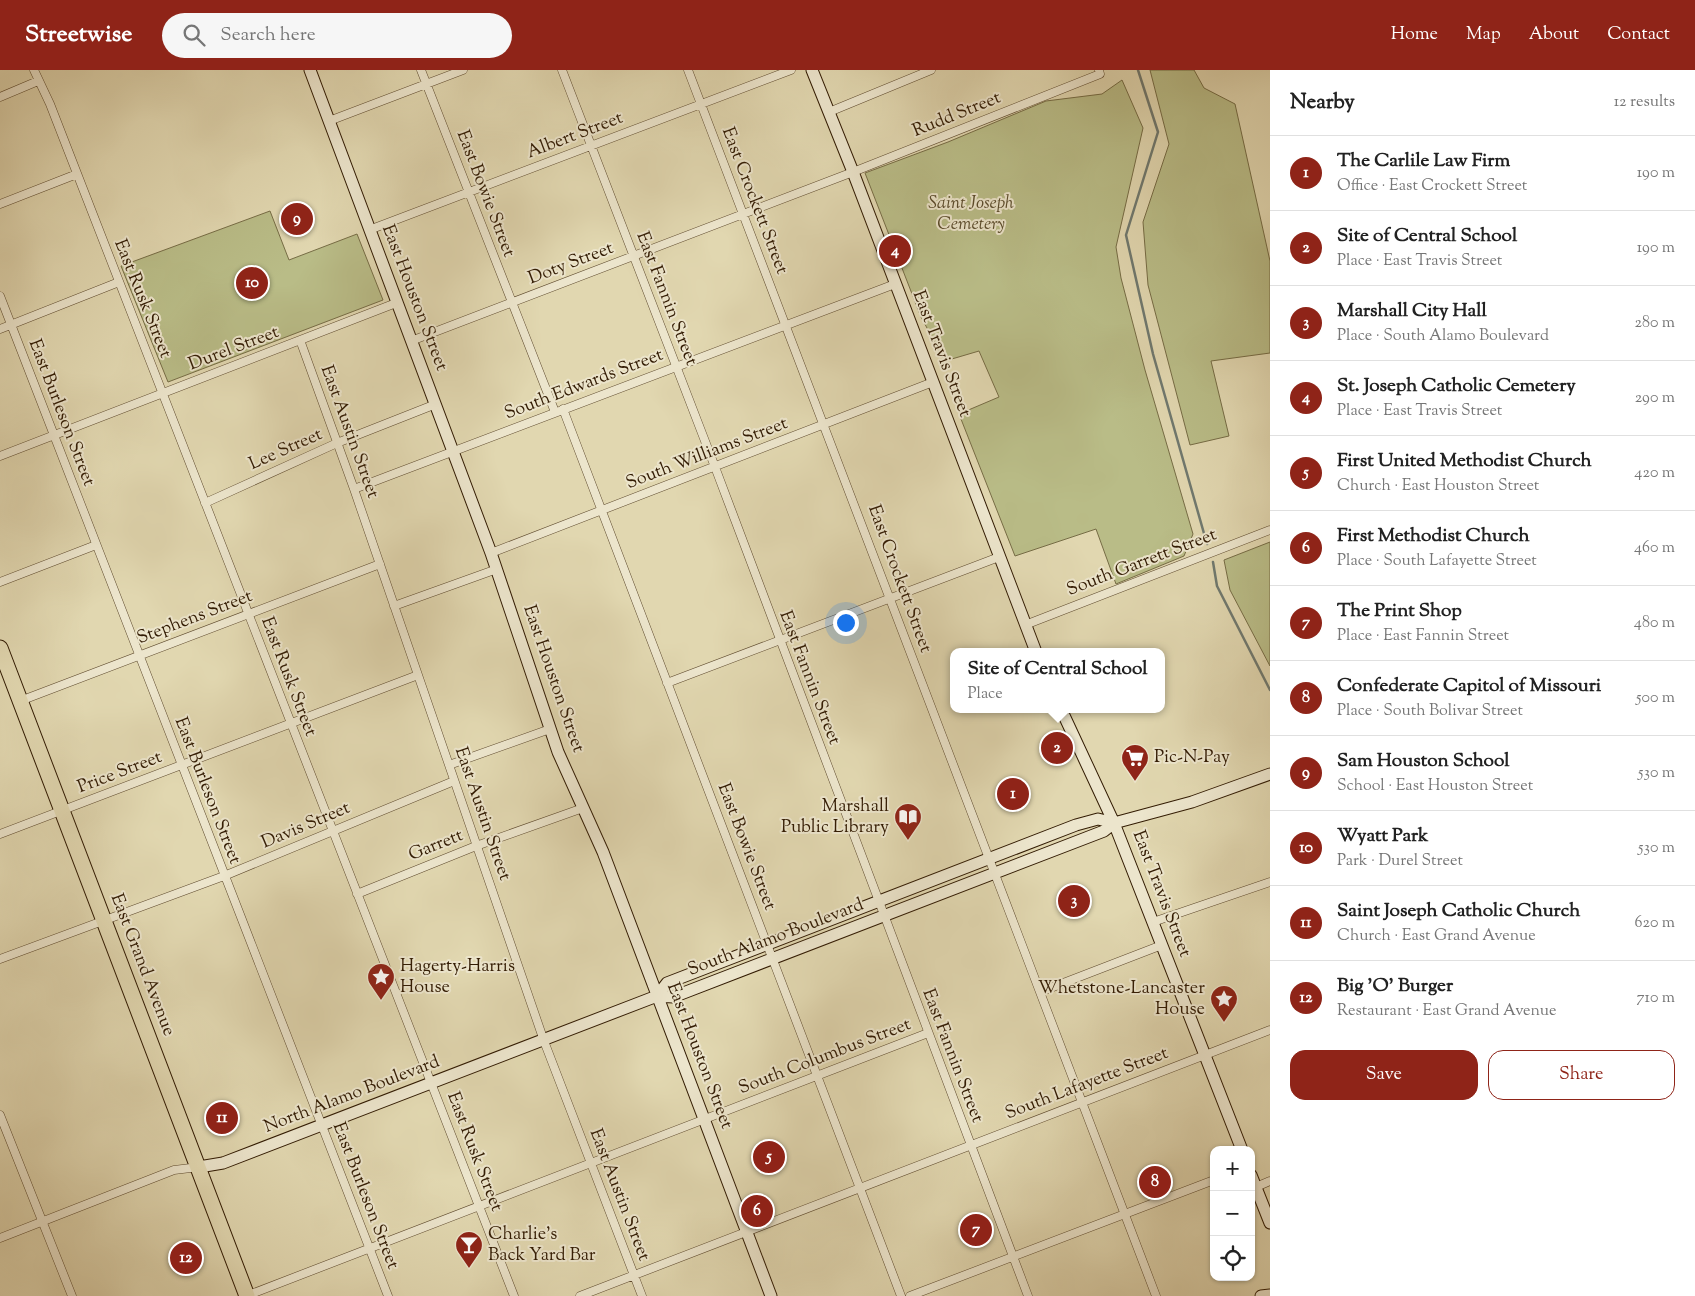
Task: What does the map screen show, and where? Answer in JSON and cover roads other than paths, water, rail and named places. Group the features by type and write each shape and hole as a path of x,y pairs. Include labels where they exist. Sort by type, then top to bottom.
{"highway":[{"name":"East Grand Avenue","path":"0,648 247,1296"}],"street":[{"name":"East Rusk Street","path":"34,70 50,104 163,392 290,725 514,1296"},
{"name":"East Houston Street","path":"310,70 491,553 550,729 603,852 772,1296"},
{"name":"East Bowie Street","path":"421,70 511,303 602,510 901,1296"},
{"path":"329,121 463,70"},
{"name":"East Fannin Street","path":"562,70 715,467 877,901 1028,1296"},
{"name":"East Crockett Street","path":"688,70 825,424 1156,1296"},
{"name":"Albert Street","path":"369,230 791,70"},
{"name":"East Travis Street","path":"812,70 853,172 1034,648"},
{"path":"829,112 931,70"},
{"name":"Rudd Street","path":"853,172 1100,72"},
{"path":"0,97 38,82"},
{"name":"Doty Street","path":"412,341 853,172"},
{"path":"0,204 77,174"},
{"path":"0,329 119,282"},
{"name":"South Edwards Street","path":"354,489 895,284"},
{"name":"East Burleson Street","path":"0,296 180,766 388,1296"},
{"name":"Durel Street","path":"0,456 396,303"},
{"name":"East Austin Street","path":"300,340 354,489 544,1041 642,1296"},
{"name":"South Williams Street","path":"491,553 933,382"},
{"name":"Lee Street","path":"205,503 337,443 436,404"},
{"name":"South Garrett Street","path":"1025,625 1270,530"},
{"path":"0,582 96,545"},
{"path":"667,683 999,557"},
{"name":"Stephens Street","path":"20,701 380,564"},
{"path":"394,606 496,569"},
{"name":"Price Street","path":"0,834 418,675"},
{"name":"East Travis Street","path":"1063,713 1114,823 1240,1146"},
{"path":"449,765 550,729"},
{"name":"South Alamo Boulevard","path":"657,996 673,997 1104,831 1114,823 1192,802 1270,774"},
{"name":"Davis Street","path":"0,959 224,876 454,781"},
{"name":"Garrett","path":"357,894 476,846 583,808"},
{"name":"South Alamo Boulevard","path":"657,996 667,983 877,901 1098,819 1114,823"},
{"path":"1153,922 1270,882"},
{"path":"1040,992 1162,945"},
{"name":"North Alamo Boulevard","path":"0,1238 174,1170 223,1163 657,996"},
{"name":"South Lafayette Street","path":"580,1296 1270,1030"},
{"name":"South Columbus Street","path":"247,1296 705,1121 928,1033"},
{"path":"0,1115 72,1296"},
{"path":"1270,1181 1256,1187 1270,1223"},
{"path":"910,1296 1210,1182"},
{"path":"1261,1296 1270,1295"}],"waterway":[{"path":"1138,70 1158,132 1126,235 1153,354 1207,544"},
{"path":"1213,562 1217,586 1270,690"}],"place":[{"name":"Sam Houston School","path":"297,219"},
{"name":"St. Joseph Catholic Cemetery","path":"895,251"},
{"name":"Wyatt Park","path":"252,283"},
{"name":"Site of Central School","path":"1057,748"},
{"name":"Pic-N-Pay","path":"1135,782"},
{"name":"The Carlile Law Firm","path":"1013,794"},
{"name":"Marshall Public Library","path":"908,841"},
{"name":"Marshall City Hall","path":"1074,901"},
{"name":"Hagerty-Harris House","path":"381,1001"},
{"name":"Whetstone-Lancaster House","path":"1224,1023"},
{"name":"Saint Joseph Catholic Church","path":"222,1118"},
{"name":"First United Methodist Church","path":"769,1157"},
{"name":"Confederate Capitol of Missouri","path":"1155,1182"},
{"name":"First Methodist Church","path":"757,1211"},
{"name":"The Print Shop","path":"976,1230"},
{"name":"Big 'O' Burger","path":"186,1258"},
{"name":"Charlie's Back Yard Bar","path":"469,1269"}],"park label":[{"name":"Saint Joseph Cemetery","path":"971,214"}]}
